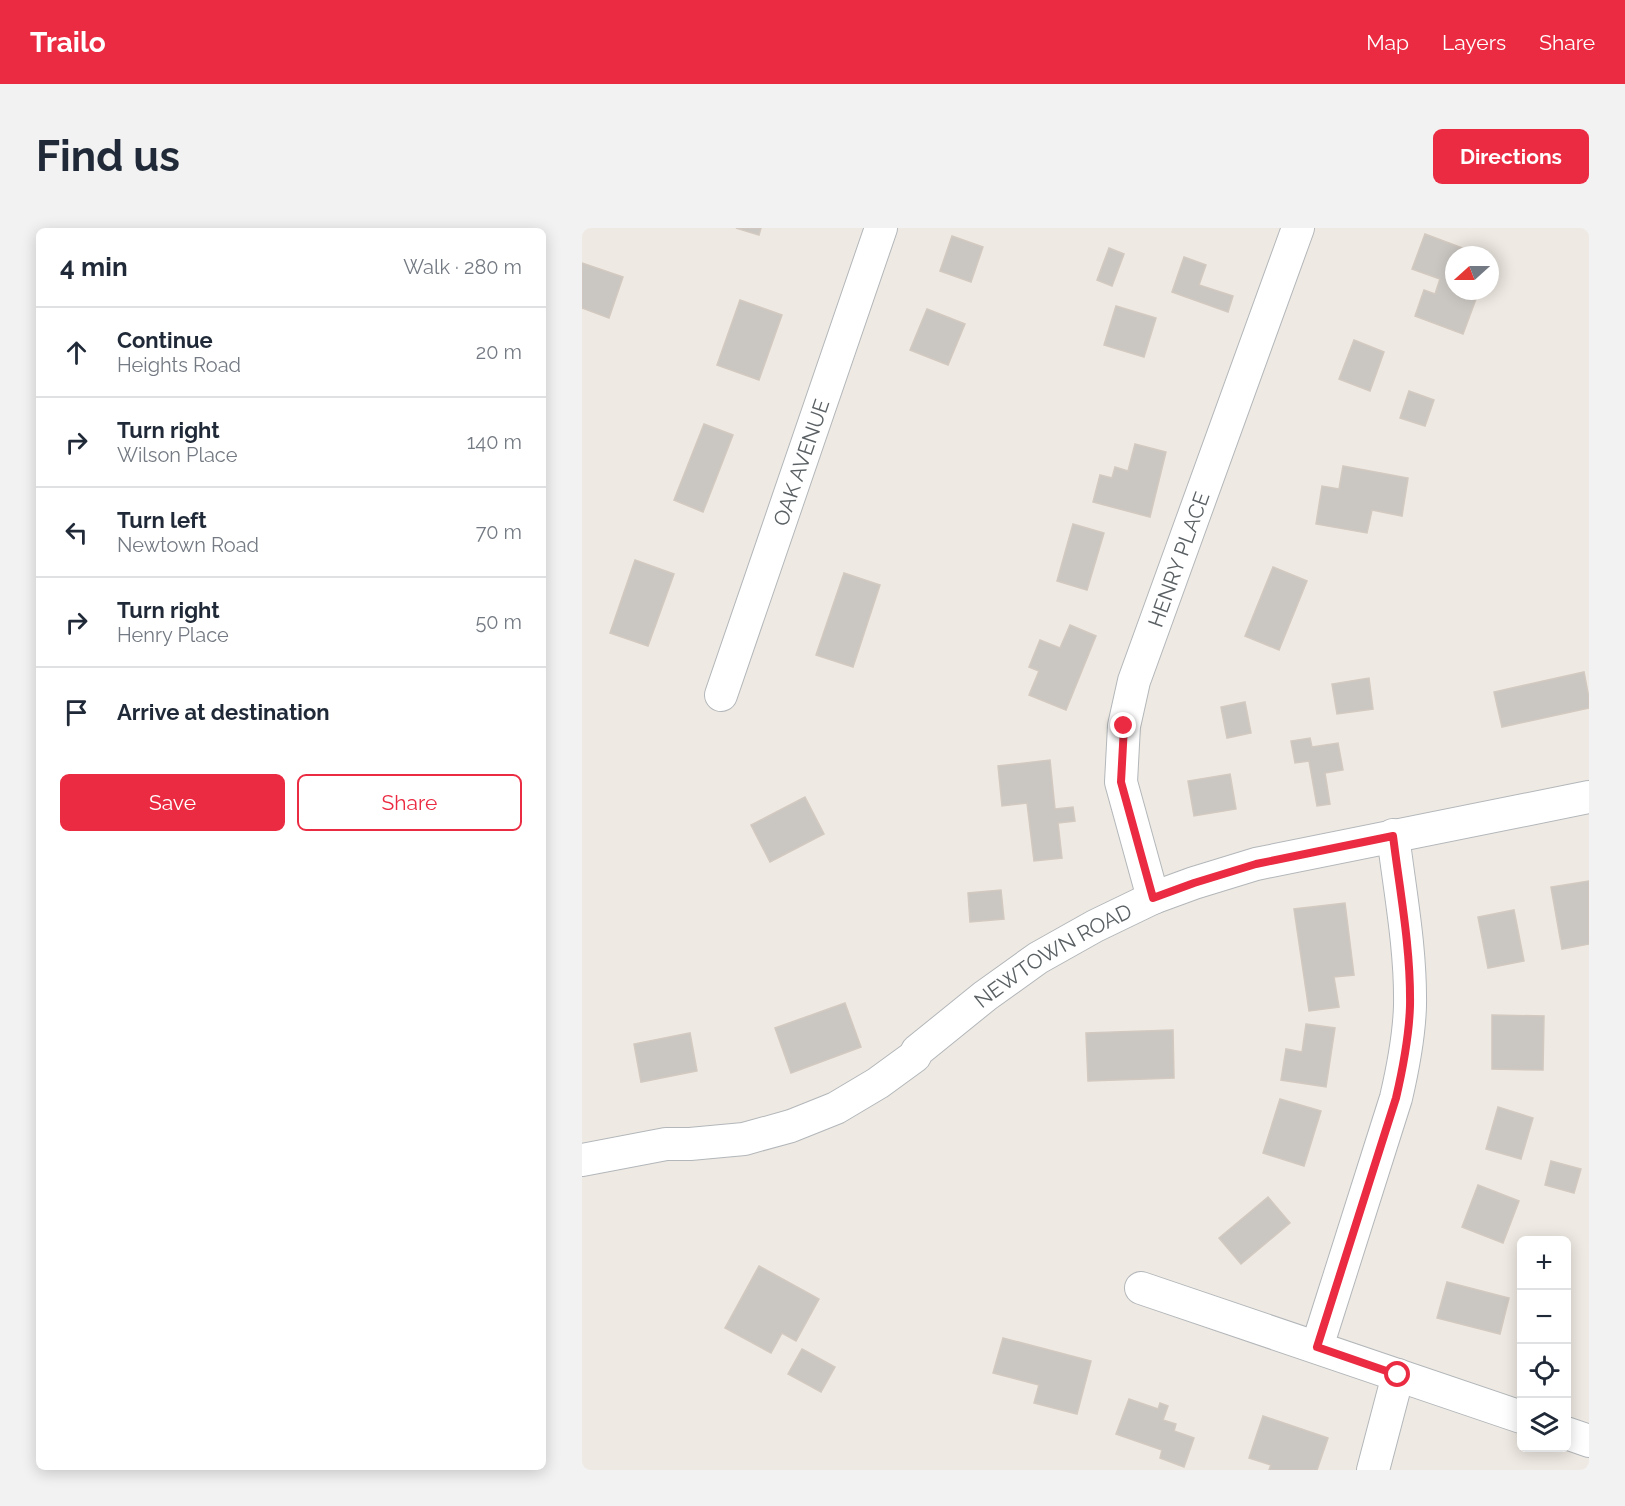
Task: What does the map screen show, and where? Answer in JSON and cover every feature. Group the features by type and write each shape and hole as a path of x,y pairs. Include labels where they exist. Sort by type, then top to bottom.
{"street":[{"name":"OAK AVENUE","path":"721,695 881,228"},
{"name":"HENRY PLACE","path":"1153,898 1121,782 1124,726 1134,681 1298,228"},
{"name":"NEWTOWN ROAD","path":"582,1160 666,1144 744,1139 791,1126 836,1108 878,1083 915,1056 917,1051 985,996 1038,958 1095,926 1153,898 1194,883 1256,864 1589,797"},
{"path":"1317,1347 1396,1098 1404,1061 1410,1008 1409,962 1393,836"},
{"path":"1141,1288 1517,1416"},
{"path":"1373,1470 1398,1375"},
{"path":"1571,1435 1589,1441"}],"building":[{"path":"736,228 761,228 759,235"},
{"path":"1425,234 1457,246 1445,246 1445,300 1476,300 1463,334 1415,316 1424,290 1435,294 1440,279 1412,269"},
{"path":"952,236 983,247 971,282 940,271"},
{"path":"1109,248 1124,254 1112,286 1097,280"},
{"path":"1184,257 1206,265 1199,285 1233,296 1228,312 1172,292"},
{"path":"582,263 623,277 609,318 582,308"},
{"path":"740,300 782,315 759,380 717,365"},
{"path":"1116,306 1156,318 1144,357 1104,345"},
{"path":"927,309 965,324 948,365 910,350"},
{"path":"1354,340 1384,352 1370,391 1339,379"},
{"path":"1409,391 1434,400 1425,426 1400,418"},
{"path":"704,424 733,435 703,512 674,500"},
{"path":"1135,444 1166,452 1150,517 1093,502 1100,475 1112,478 1115,467 1128,471"},
{"path":"1343,466 1408,478 1402,516 1372,510 1367,533 1316,524 1322,486 1339,489"},
{"path":"1073,524 1104,533 1087,590 1057,581"},
{"path":"635,560 674,574 648,646 610,633"},
{"path":"1273,567 1307,581 1279,650 1245,636"},
{"path":"844,573 880,585 853,667 816,655"},
{"path":"1070,625 1096,636 1066,710 1029,695 1039,671 1029,667 1040,640 1060,648"},
{"path":"1584,672 1589,708 1502,727 1494,692"},
{"path":"1369,678 1373,709 1337,714 1332,684"},
{"path":"1245,702 1251,733 1227,738 1221,707"},
{"path":"1310,738 1312,747 1338,743 1343,770 1325,773 1330,804 1317,806 1309,761 1295,763 1291,741"},
{"path":"1050,760 1055,809 1073,807 1075,821 1058,823 1062,858 1034,861 1027,803 1002,806 998,766"},
{"path":"1230,774 1236,809 1194,816 1188,781"},
{"path":"805,797 824,834 770,862 751,825"},
{"path":"1589,881 1589,944 1562,949 1551,887"},
{"path":"1001,890 1004,919 970,922 968,893"},
{"path":"1345,903 1354,975 1334,977 1339,1007 1309,1011 1294,909"},
{"path":"1514,910 1524,961 1488,968 1478,917"},
{"path":"845,1003 861,1047 791,1073 775,1028"},
{"path":"1492,1015 1544,1016 1543,1070 1492,1069"},
{"path":"1306,1024 1335,1028 1326,1087 1281,1080 1286,1049 1302,1052"},
{"path":"1173,1030 1174,1078 1088,1081 1086,1033"},
{"path":"690,1033 697,1071 641,1082 634,1044"},
{"path":"1280,1099 1321,1111 1304,1166 1263,1153"},
{"path":"1498,1107 1533,1118 1521,1159 1486,1149"},
{"path":"1551,1161 1581,1169 1574,1193 1545,1185"},
{"path":"1478,1185 1519,1201 1503,1243 1462,1227"},
{"path":"1268,1197 1290,1223 1241,1264 1219,1238"},
{"path":"759,1266 819,1299 796,1341 782,1333 771,1353 725,1328"},
{"path":"1447,1282 1509,1298 1500,1334 1437,1318"},
{"path":"1003,1338 1091,1361 1077,1414 1034,1403 1039,1385 993,1373"},
{"path":"802,1349 835,1367 821,1392 788,1374"},
{"path":"1129,1399 1158,1409 1160,1403 1168,1406 1163,1420 1176,1424 1174,1431 1194,1438 1184,1467 1160,1458 1162,1450 1116,1434"},
{"path":"1263,1416 1328,1438 1317,1470 1269,1470 1271,1465 1249,1458"}],"route":[{"path":"1124,726 1121,782 1153,898 1256,864 1393,836 1409,962 1410,1008 1404,1061 1396,1098 1317,1347 1398,1375"}]}
